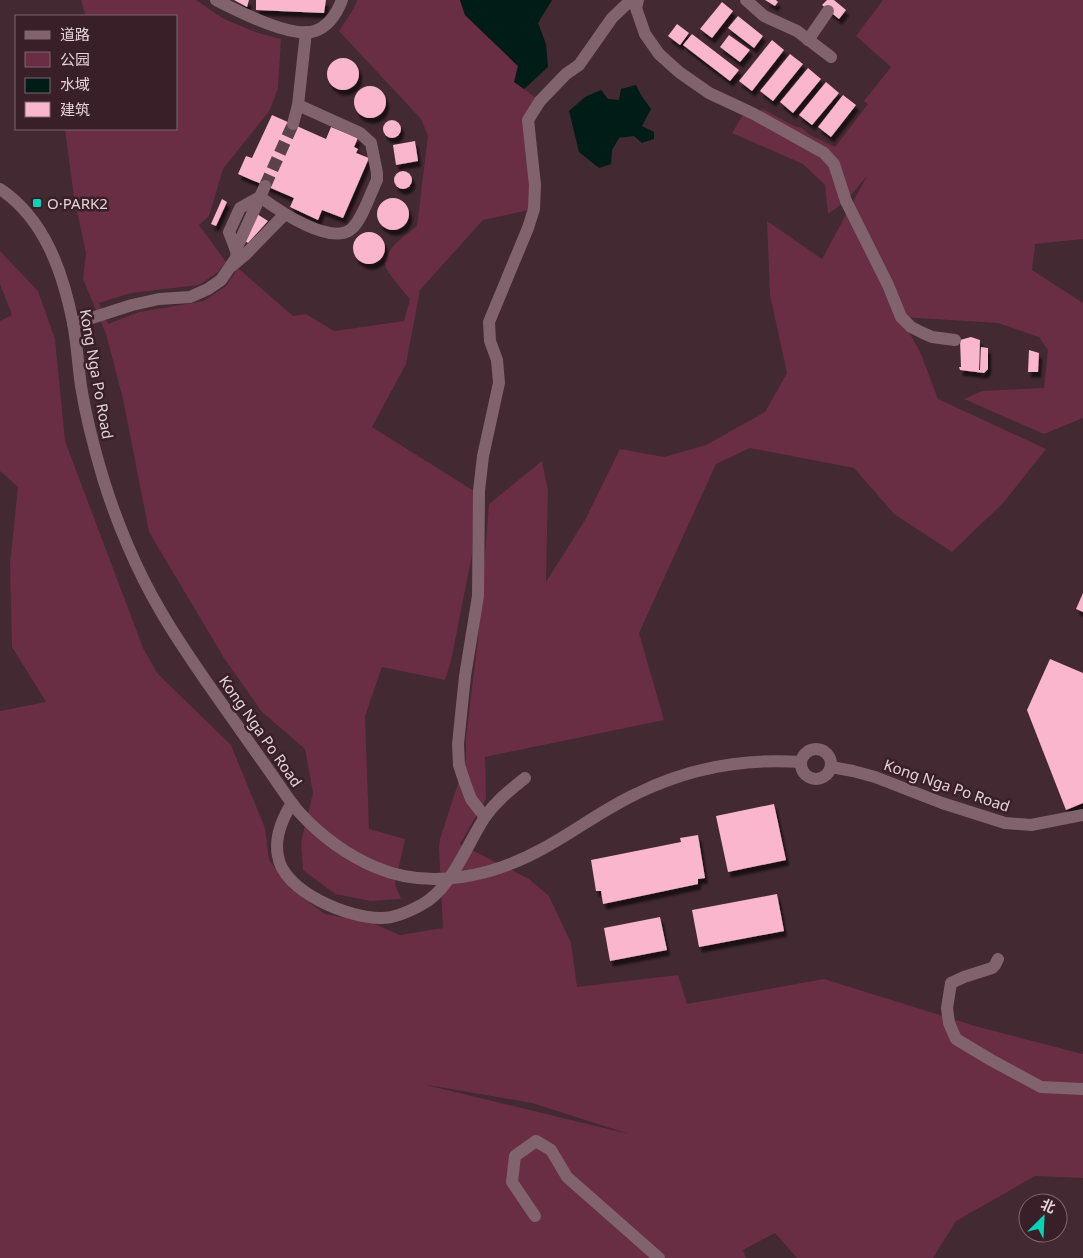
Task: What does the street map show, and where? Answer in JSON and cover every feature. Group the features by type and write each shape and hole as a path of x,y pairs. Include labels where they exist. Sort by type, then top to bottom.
{"street":[{"path":"216,0 243,14 280,28 306,32 316,31 328,23 337,12 342,0"},
{"path":"486,817 471,798 465,783 459,765 458,744 465,676 478,596 479,491 488,426 499,383 496,360 490,341 489,322 534,209 535,184 528,120 540,101 566,74 579,65 612,18 631,0"},
{"path":"638,0 636,8 645,34 659,54 679,72 709,93 754,114 824,153 834,164 846,202 888,285 901,317 911,327 932,337 955,340"},
{"path":"746,0 764,16 787,26 831,57"},
{"path":"808,40 828,11"},
{"path":"293,124 298,106 306,32"},
{"path":"232,266 238,245 262,191 284,215 322,231 341,234 351,230 358,222 376,180 377,173 371,143 368,139 298,106"},
{"name":"Kong Nga Po Road","path":"0,189 19,204 37,225 52,252 73,324 92,441 114,513 158,607 187,655 298,811 323,835 349,854 376,868 413,878 434,880 483,873 522,859 563,837 618,803 675,777 732,763 768,760 801,762"},
{"path":"73,324 132,305 159,299 190,296 208,289 221,280 232,266 284,215"},
{"path":"816,748 826,752 829,755 831,767 825,777 811,778 803,773 801,769 803,754 816,748"},
{"name":"Kong Nga Po Road","path":"831,767 875,777 942,803 992,820 1012,824 1031,825 1083,816"},
{"name":"Kong Nga Po Road","path":"292,803 281,824 277,840 278,858 282,869 311,896 332,908 356,915 383,918 402,914 432,898 443,886 486,817 499,800 525,778"},
{"path":"998,959 996,965 992,968 952,983 947,1008 949,1023 956,1039 1041,1087 1083,1089"},
{"path":"535,1216 512,1182 514,1156 536,1141 551,1150 567,1177 659,1258"}],"green space":[{"path":"81,0 196,0 224,19 258,33 281,39 278,88 270,110 223,169 209,216 199,225 226,262 217,273 199,285 131,293 99,303 108,324 139,312 204,301 226,286 238,268 293,316 306,314 334,331 404,321 410,299 388,271 385,262 396,244 417,226 428,136 421,119 339,31 357,0 460,0 465,15 518,66 515,82 540,101 528,120 534,209 483,220 420,290 406,364 372,427 474,491 472,555 451,661 445,680 382,667 365,716 369,829 405,839 395,884 401,899 371,901 335,894 303,870 301,842 313,793 305,749 262,712 224,658 149,532 123,399 106,334 83,279 86,253 74,197 65,130 178,130 178,15 85,14"},
{"path":"883,0 1083,0 1083,239 1035,244 1032,270 1083,303 1083,418 1044,434 964,399 982,391 1044,388 1048,350 1039,337 998,323 901,317 921,354 938,399 1046,449 1004,502 952,552 894,514 854,468 750,448 716,464 639,633 664,720 485,757 486,799 460,844 529,879 549,896 571,943 577,987 678,975 687,1004 824,979 975,1026 1083,1054 1083,1178 1035,1176 956,1221 933,1258 797,1258 775,1233 743,1250 746,1258 0,1258 0,711 46,702 12,647 10,564 18,487 0,471 0,321 12,315 0,284 0,251 38,291 55,339 65,441 143,648 158,674 231,745 265,828 269,860 291,889 325,914 372,923 400,935 443,928 439,847 466,759 466,738 478,639 489,504 542,461 548,490 546,582 585,520 620,449 664,457 706,445 765,412 787,373 770,295 767,221 822,259 867,176 846,201 828,214 825,185 803,164 732,133 744,113 754,114 763,109 835,147 868,104 864,101 891,67 856,36","holes":["422,1084 532,1103 629,1134"]}],"water":[{"path":"460,0 552,0 538,23 546,44 548,67 524,89 514,82 518,66 465,15"},
{"path":"636,85 651,109 642,126 654,132 654,139 642,143 634,136 619,138 612,150 611,164 599,168 579,152 569,111 585,97 601,90 608,99 619,100 621,89"}],"building":[{"path":"234,0 249,0 247,7"},
{"path":"256,0 326,0 324,13 256,10"},
{"path":"765,0 776,0 778,2 775,6"},
{"path":"827,0 834,0 846,10 839,19 822,5"},
{"path":"722,2 733,11 712,38 700,29"},
{"path":"738,16 763,36 754,48 728,28"},
{"path":"677,24 689,33 680,45 668,36"},
{"path":"692,34 739,70 730,81 683,45"},
{"path":"729,35 750,50 740,62 720,47"},
{"path":"772,40 784,50 752,91 739,81"},
{"path":"790,54 803,64 773,101 760,91"},
{"path":"343,58 349,59 354,63 358,68 358,80 354,85 349,89 343,90 337,89 332,85 328,80 327,74 328,68 332,63 337,59"},
{"path":"808,68 821,79 793,113 780,102"},
{"path":"826,82 839,93 812,125 799,115"},
{"path":"370,86 376,87 381,91 385,96 385,108 381,113 376,117 370,118 364,117 359,113 355,108 354,102 355,96 359,91 364,87"},
{"path":"843,95 856,105 831,137 818,127"},
{"path":"272,115 326,139 331,127 358,138 354,147 358,149 356,153 369,158 343,218 322,210 318,220 290,207 294,198 238,174 246,156 252,158"},
{"path":"388,120 396,120 401,125 399,136 388,138 383,133 383,125"},
{"path":"415,141 418,161 396,165 393,145"},
{"path":"399,171 407,171 412,176 410,187 399,189 394,184 394,176"},
{"path":"393,198 399,199 404,203 408,208 408,220 404,225 399,229 393,230 387,229 382,225 378,220 377,214 378,208 382,203 387,199"},
{"path":"222,199 227,202 216,226 211,224"},
{"path":"257,214 268,221 248,243 245,241"},
{"path":"369,232 375,233 380,237 384,242 384,254 380,259 375,263 369,264 363,263 358,259 354,254 353,248 354,242 358,237 363,233"},
{"path":"971,337 980,340 979,370 981,347 988,348 988,369 984,373 960,370 959,367 961,367 960,340"},
{"path":"1029,350 1039,353 1038,372 1028,372"},
{"path":"1083,593 1083,612 1076,609"},
{"path":"1050,659 1083,673 1083,803 1066,810 1027,710"},
{"path":"774,804 786,860 728,872 716,816"},
{"path":"698,835 705,878 698,879 698,884 603,904 601,891 596,891 591,860 681,842 680,838"},
{"path":"777,894 784,931 699,947 692,910"},
{"path":"660,917 667,950 610,961 604,928"}],"tunnel":[{"path":"265,186 293,124"}],"place":[{"name":"O·PARK2","path":"37,203"}]}
